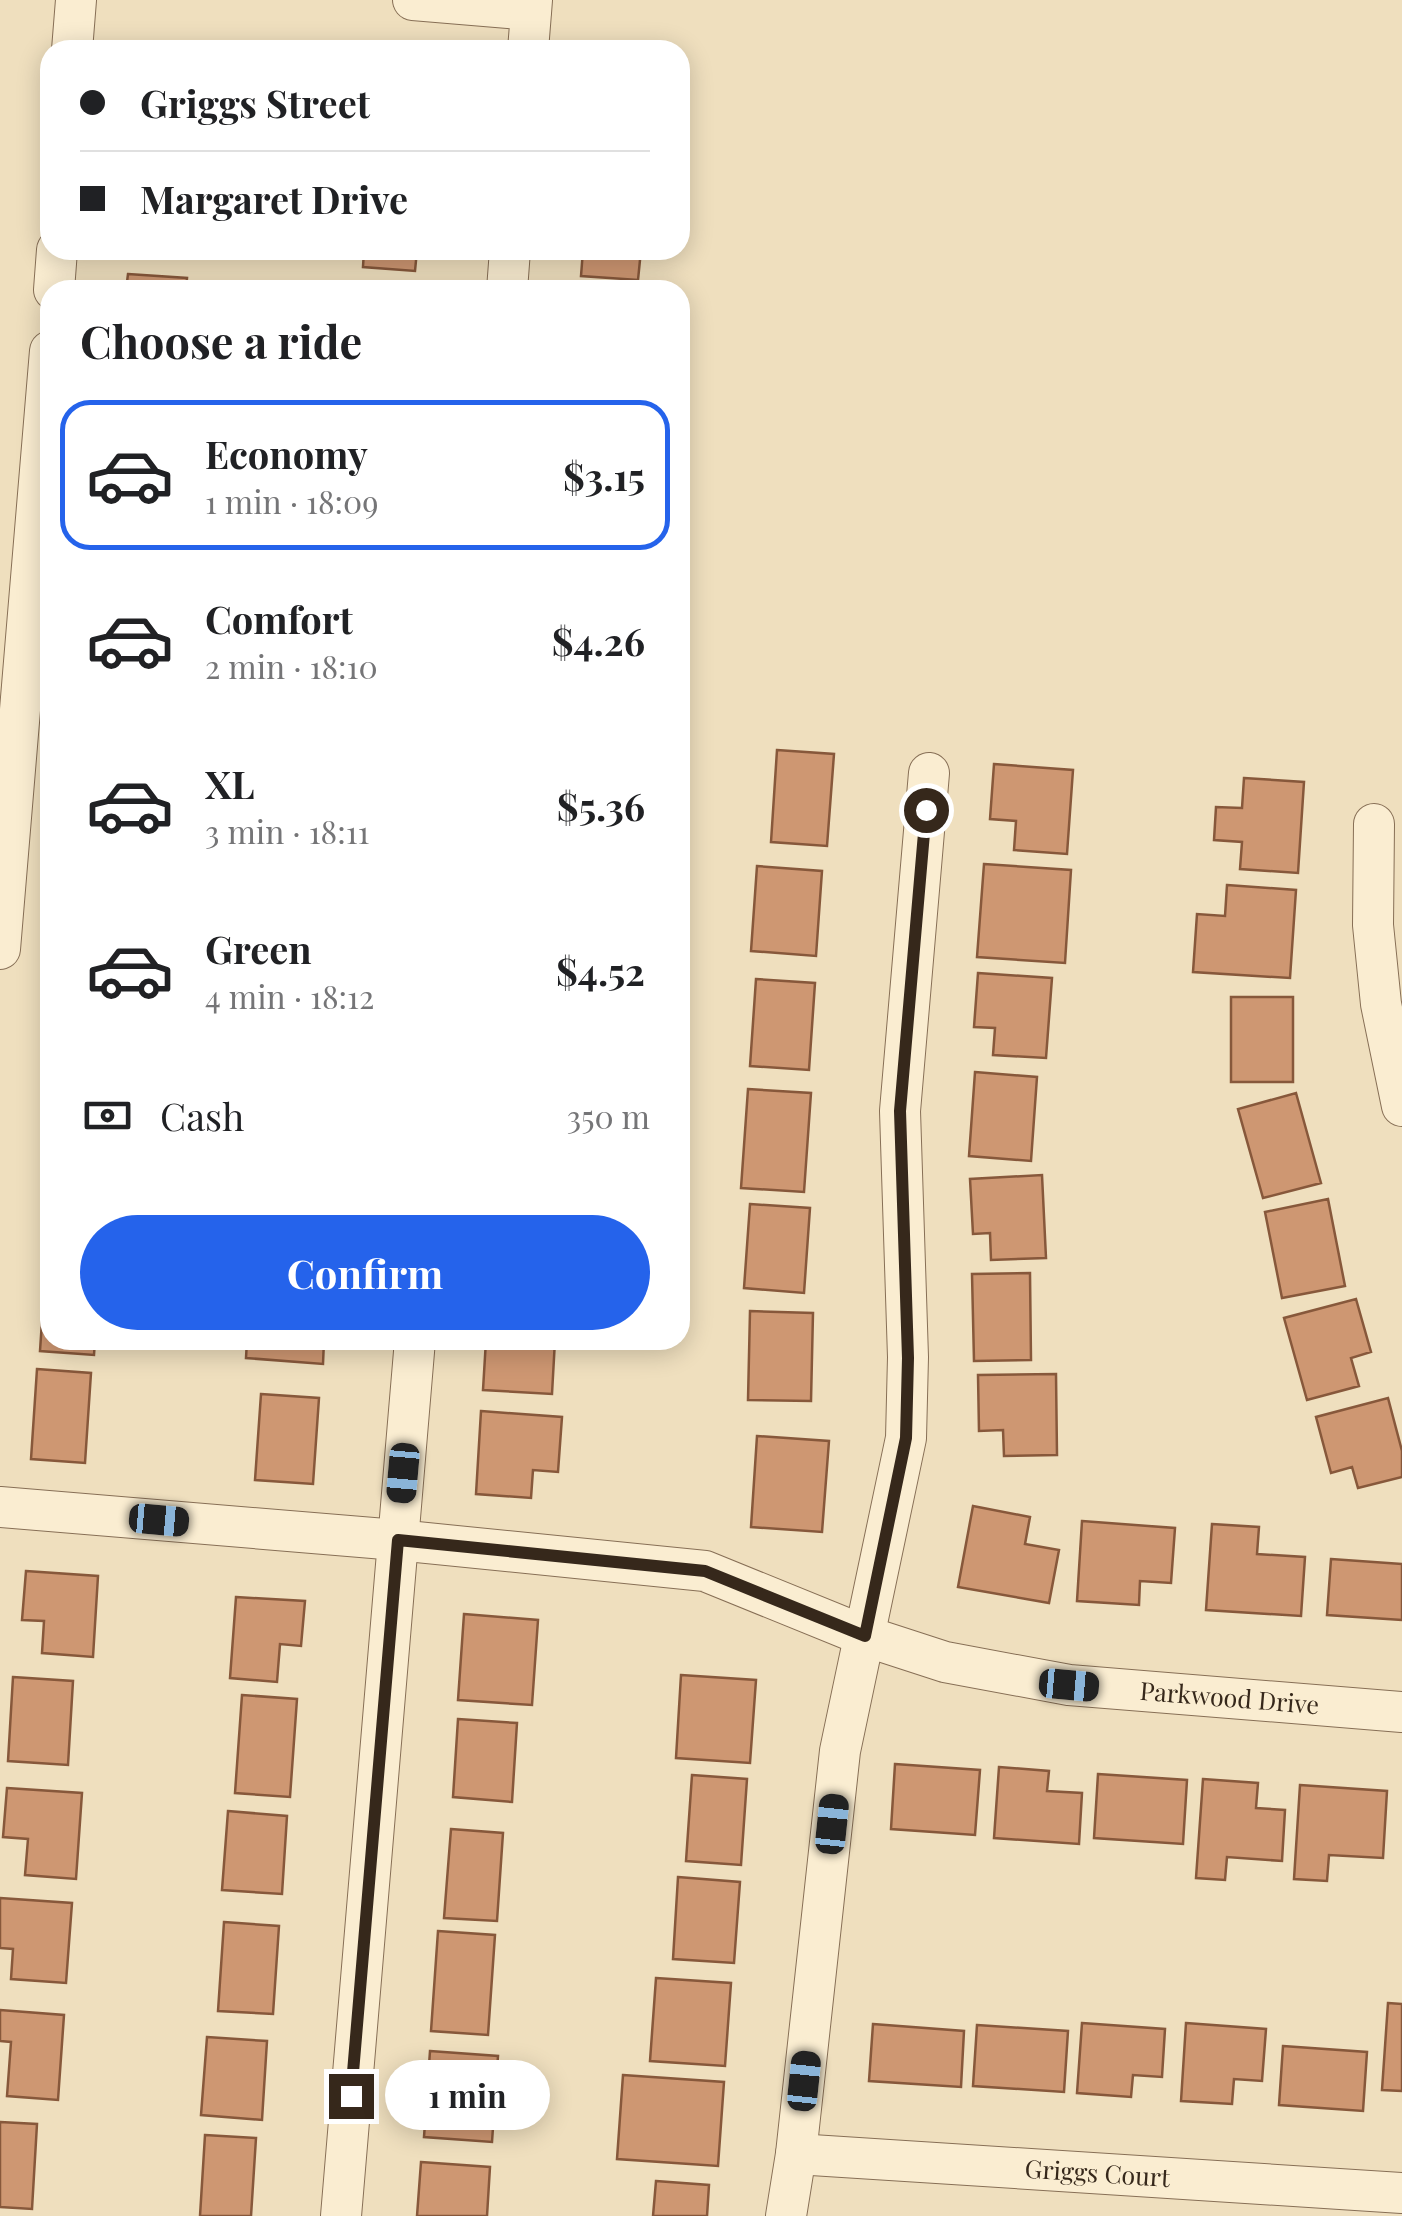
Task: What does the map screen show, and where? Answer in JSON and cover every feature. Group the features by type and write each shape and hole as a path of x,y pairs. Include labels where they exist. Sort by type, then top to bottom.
{"street":[{"path":"73,40 76,0"},
{"path":"414,0 532,5 529,40"},
{"path":"0,949 40,471"},
{"path":"786,2216 840,1751 906,1438 908,1358 900,1111 929,773"},
{"path":"1374,824 1374,925 1380,1004 1402,1101"},
{"path":"341,2216 414,1350"},
{"name":"Parkwood Drive","path":"0,1508 398,1540 705,1571 865,1636 944,1662 1069,1685 1402,1712"},
{"name":"Griggs Court","path":"796,2154 1402,2193"}],"building":[{"path":"363,260 416,260 415,271 363,267"},
{"path":"582,260 640,260 638,280 581,276"},
{"path":"128,274 187,278 187,280 127,280"},
{"path":"777,750 834,754 827,846 771,842"},
{"path":"994,764 1073,770 1067,854 1014,850 1016,821 990,819"},
{"path":"1244,778 1304,782 1298,873 1240,869 1242,842 1214,840 1216,807 1242,808"},
{"path":"984,864 1071,870 1065,963 977,957"},
{"path":"757,866 822,871 816,956 751,951"},
{"path":"1227,885 1296,890 1290,978 1193,972 1197,914 1225,916"},
{"path":"978,973 1052,978 1046,1058 993,1055 995,1028 974,1027"},
{"path":"756,979 815,983 809,1070 750,1066"},
{"path":"1231,997 1293,997 1293,1082 1231,1082"},
{"path":"975,1072 1037,1077 1031,1161 969,1156"},
{"path":"748,1089 811,1093 804,1192 741,1188"},
{"path":"1296,1093 1321,1183 1263,1198 1238,1109"},
{"path":"1042,1175 1046,1258 991,1260 990,1233 973,1234 970,1179"},
{"path":"1328,1199 1345,1286 1282,1298 1265,1212"},
{"path":"750,1204 810,1208 804,1293 744,1288"},
{"path":"1030,1273 1031,1360 974,1361 972,1274"},
{"path":"1356,1299 1371,1352 1351,1358 1359,1386 1307,1400 1284,1318"},
{"path":"750,1311 813,1313 811,1401 748,1400"},
{"path":"40,1350 94,1350 94,1355"},
{"path":"246,1350 324,1350 323,1364 246,1358"},
{"path":"485,1350 554,1350 552,1394 483,1390"},
{"path":"37,1369 91,1373 85,1463 31,1459"},
{"path":"1056,1374 1057,1455 1004,1456 1003,1430 979,1431 978,1375"},
{"path":"261,1394 319,1398 313,1484 255,1480"},
{"path":"1388,1398 1402,1451 1402,1477 1358,1488 1352,1467 1331,1473 1316,1417"},
{"path":"481,1411 562,1417 558,1472 533,1470 531,1498 476,1494"},
{"path":"757,1436 829,1441 822,1532 751,1527"},
{"path":"973,1506 1030,1517 1025,1544 1059,1550 1049,1603 958,1587"},
{"path":"1082,1521 1175,1528 1171,1583 1140,1581 1139,1605 1077,1601"},
{"path":"1212,1524 1259,1527 1257,1554 1305,1557 1301,1616 1206,1610"},
{"path":"1331,1559 1402,1564 1402,1620 1327,1615"},
{"path":"26,1571 98,1576 93,1657 42,1653 44,1621 22,1620"},
{"path":"236,1597 305,1601 301,1646 280,1644 277,1682 230,1678"},
{"path":"464,1614 538,1620 532,1705 458,1700"},
{"path":"681,1675 756,1680 750,1763 676,1758"},
{"path":"13,1677 73,1681 68,1765 8,1761"},
{"path":"242,1695 297,1699 290,1797 235,1793"},
{"path":"458,1719 517,1723 512,1802 453,1797"},
{"path":"895,1764 980,1770 975,1835 891,1829"},
{"path":"999,1767 1049,1771 1047,1791 1082,1793 1079,1844 994,1838"},
{"path":"1098,1774 1187,1780 1183,1844 1094,1838"},
{"path":"692,1775 747,1779 741,1865 686,1861"},
{"path":"1203,1779 1258,1783 1256,1808 1285,1810 1282,1861 1227,1857 1225,1880 1196,1878"},
{"path":"1300,1785 1387,1791 1383,1858 1329,1855 1327,1881 1294,1879"},
{"path":"7,1788 82,1793 76,1879 25,1875 28,1839 3,1837"},
{"path":"228,1811 287,1816 282,1894 222,1890"},
{"path":"451,1829 503,1833 497,1921 444,1918"},
{"path":"678,1877 740,1882 734,1963 673,1959"},
{"path":"0,1898 72,1903 66,1983 11,1979 13,1949 0,1948"},
{"path":"224,1922 279,1926 273,2014 218,2011"},
{"path":"438,1931 495,1935 488,2035 431,2031"},
{"path":"656,1978 731,1983 725,2066 650,2061"},
{"path":"1388,2003 1402,2004 1402,2091 1382,2090"},
{"path":"0,2010 64,2015 58,2100 7,2096 11,2042 0,2041"},
{"path":"1082,2023 1165,2029 1162,2077 1133,2075 1131,2097 1077,2093"},
{"path":"1186,2023 1266,2029 1262,2081 1234,2079 1232,2104 1181,2101"},
{"path":"873,2024 964,2031 961,2087 869,2081"},
{"path":"977,2025 1068,2031 1064,2092 973,2086"},
{"path":"207,2037 267,2041 262,2120 201,2115"},
{"path":"1283,2046 1367,2052 1363,2111 1279,2105"},
{"path":"430,2051 498,2056 492,2142 424,2137"},
{"path":"623,2075 724,2082 718,2166 617,2159"},
{"path":"0,2122 37,2124 32,2209 0,2207"},
{"path":"205,2135 256,2138 251,2216 200,2216"},
{"path":"421,2162 490,2167 487,2216 417,2216"},
{"path":"656,2181 709,2185 707,2216 653,2216"}],"route":[{"path":"351,2096 398,1540 705,1571 865,1636 906,1438 908,1358 900,1111 926,810"}]}
